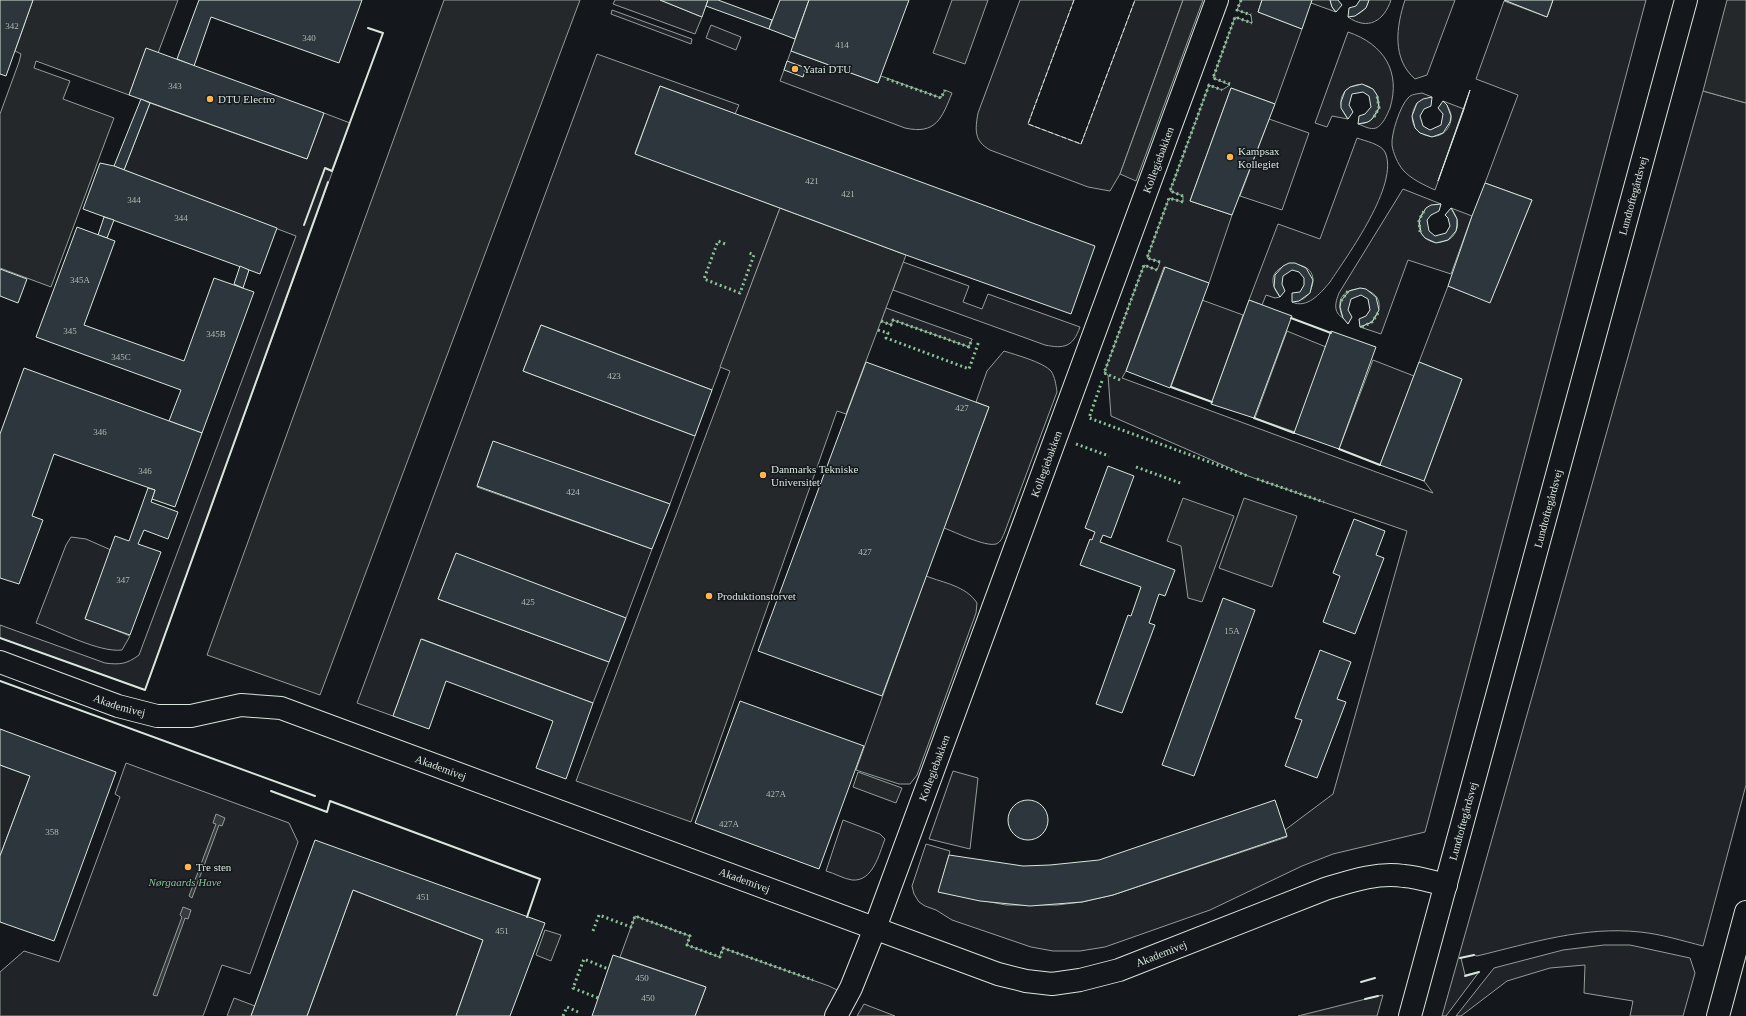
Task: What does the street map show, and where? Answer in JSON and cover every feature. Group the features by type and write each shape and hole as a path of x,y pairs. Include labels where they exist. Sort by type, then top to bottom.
{"main road":[{"name":"Kollegiebakken","path":"875,928 1218,0"},
{"name":"Lundtoftegårdsvej","path":"1410,1016 1686,0"},
{"name":"Akademivej","path":"0,662 118,706 157,716 191,716 226,706 241,705 281,708 998,974 1026,981 1052,984 1080,980 1119,970 1325,889 1354,880 1381,875 1404,876 1446,885"},
{"path":"1718,1016 1746,912"},
{"path":"836,1016 851,988 875,928"}],"green space":[{"path":"615,0 660,0 702,17 695,34 613,4"},
{"path":"1020,0 1074,0 1028,124 1081,144 1135,0 1183,0 1120,174 1110,191 1088,187 990,150 978,139 976,125 978,113"},
{"path":"1241,0 1262,0 1258,12 1302,29 1275,104 1231,88 1190,201 1232,215 1209,283 1164,267 1126,371 1122,378 1433,493 1424,481 1462,379 1419,362 1448,286 1490,302 1532,200 1485,183 1518,95 1476,79 1504,1 1547,17 1553,0 1646,0 1425,832 1333,854 1302,866 1210,910 1105,947 1080,951 1053,951 1031,947 952,920 919,902 914,894 912,886 926,844 950,851 939,892 1006,905 1057,905 1082,902 1113,895 1287,837 1285,830 1333,794 1407,531 1248,476 1111,416 1108,375 1104,373 1144,265 1157,270 1160,262 1147,258 1169,198 1183,202 1183,196 1170,191 1209,85 1222,90 1230,85 1213,78 1235,17 1252,23 1251,15 1237,10"},
{"path":"1312,0 1330,0 1332,7 1336,12 1311,3"},
{"path":"1369,0 1391,0 1384,13 1374,22 1362,23 1348,17 1362,12"},
{"path":"1405,0 1455,0 1427,75 1415,79 1402,62 1399,52 1398,32"},
{"path":"612,10 692,39 691,44 611,14"},
{"path":"711,25 741,37 736,50 706,38"},
{"path":"1348,32 1361,37 1380,52 1387,61 1391,71 1393,95 1390,108 1383,122 1376,128 1369,128 1358,124 1371,120 1376,115 1379,108 1377,95 1371,88 1363,85 1354,86 1346,90 1342,98 1342,107 1348,119 1332,116 1327,127 1315,123"},
{"path":"791,51 878,83 881,76 941,98 945,90 952,93 941,117 931,127 916,130 905,128 780,81"},
{"path":"597,54 739,105 735,114 660,86 635,153 780,208 712,390 541,325 523,371 695,436 670,504 493,442 477,487 652,549 626,618 456,554 438,599 609,662 593,703 422,639 393,716 357,703"},
{"path":"1703,91 1746,103 1746,785 1703,946 1648,933 1598,931 1558,937 1477,956 1474,955 1461,958 1465,975 1479,972 1446,1016 1442,1016"},
{"path":"1422,93 1432,97 1417,103 1412,114 1413,123 1417,130 1424,135 1440,135 1447,129 1451,120 1451,114 1443,101 1464,109 1435,190 1414,179 1403,170 1399,165 1392,145 1393,134 1402,107 1408,98 1414,94"},
{"path":"150,103 307,159 324,113 350,123 145,690 0,638 0,625 105,663 123,663 139,655 296,236 124,170"},
{"path":"1269,119 1309,133 1282,210 1240,196"},
{"path":"1357,138 1380,147 1385,152 1388,166 1385,182 1379,200 1370,219 1330,282 1318,295 1308,302 1298,304 1292,302 1301,300 1308,295 1311,289 1313,277 1308,269 1300,265 1290,265 1281,268 1274,275 1273,284 1280,297 1275,298 1266,295 1262,305 1249,300 1278,224 1320,239"},
{"path":"1403,189 1441,204 1430,207 1423,213 1419,220 1419,228 1422,235 1428,240 1436,242 1445,241 1454,235 1457,228 1457,222 1456,216 1451,208 1472,216 1451,274 1408,260 1381,334 1360,327 1372,322 1379,309 1378,299 1371,292 1362,289 1352,290 1343,295 1340,304 1343,318 1336,310 1336,304 1339,293"},
{"path":"903,262 969,286 963,302 982,309 988,294 1080,327 1071,343 1058,347 1045,345 893,290"},
{"path":"1202,300 1243,315 1212,402 1171,387"},
{"path":"886,308 972,339 969,347 893,320 891,325 881,321"},
{"path":"1287,331 1326,347 1295,432 1255,418"},
{"path":"1004,351 1029,359 1051,371 1057,392 1004,534 999,542 996,544 991,544 962,536 944,528 989,407 976,402 987,371"},
{"path":"1373,360 1414,376 1380,465 1339,449"},
{"path":"71,537 86,539 111,550 85,618 130,636 122,650 113,650 91,645 36,623 66,545"},
{"path":"926,576 954,586 967,593 977,603 976,613 917,775 910,784 899,784 856,770"},
{"name":"Nørgaards Have","path":"126,763 289,823 298,842 250,974 222,965 203,1016 0,1016 0,972 24,951 59,962 120,797 115,794"},
{"path":"0,765 30,776 0,856"},
{"path":"953,771 978,778 970,849 929,839"},
{"path":"843,820 880,834 885,839 874,866 865,877 859,879 852,880 826,871"},
{"path":"353,890 483,940 456,1016 307,1016"},
{"path":"635,916 690,936 687,945 719,957 723,948 829,986 839,991 825,1016 695,1016 706,987 620,957"},
{"path":"1604,945 1630,945 1690,958 1695,973 1683,1016 1630,1016 1633,1001 1584,993 1585,965 1550,968 1507,981 1461,1016 1456,1016 1494,968 1563,950"},
{"path":"1383,995 1377,1016 1298,1016 1378,996"},
{"path":"864,1004 895,1016 857,1016"}],"shaded area":[{"path":"33,0 178,0 158,53 146,49 129,95 36,61 34,68 70,81 63,99 114,118 51,287 0,268 0,114 19,62 21,54 15,51"},
{"path":"444,0 580,0 320,695 207,655"},
{"path":"952,0 988,0 965,64 933,53"},
{"path":"1183,0 1203,0 1136,181 1120,174"},
{"path":"1727,0 1746,0 1746,103 1703,91"},
{"name":"Produktionstorvet","path":"780,208 906,255 846,414 837,411 691,822 576,781 730,371 720,367"},
{"path":"1183,498 1234,516 1202,602 1188,598 1181,546 1167,541"},
{"path":"1244,498 1297,516 1272,587 1219,568"},
{"path":"858,772 902,788 896,803 853,787"},
{"path":"216,814 225,818 222,826 219,825 192,898 189,896 216,824 213,823"},
{"path":"183,907 191,910 188,919 185,918 157,996 153,995 182,917 180,915"},
{"path":"545,930 561,935 551,961 536,955"},
{"path":"234,998 255,1006 251,1016 227,1016"}],"building":[{"path":"0,0 33,0 6,76 0,74"},
{"path":"199,0 362,0 339,63 211,17 194,66 177,59"},
{"path":"660,0 708,0 702,17"},
{"path":"708,0 718,0 772,20 769,29 706,6"},
{"path":"780,0 809,0 795,39 769,29"},
{"path":"809,0 909,0 878,83 791,51"},
{"path":"1262,0 1312,0 1302,29 1258,12"},
{"path":"1330,0 1338,0 1342,5 1336,12 1332,7"},
{"path":"1360,0 1369,0 1366,8 1355,16 1348,17 1349,8 1356,6"},
{"path":"1504,0 1553,0 1547,17"},
{"path":"146,48 324,113 307,159 129,95"},
{"name":"Yatai DTU","path":"787,61 806,68 803,77 784,70"},
{"path":"1362,84 1373,89 1377,95 1379,108 1372,119 1368,122 1358,124 1359,116 1365,114 1371,107 1369,96 1363,92 1352,94 1349,105 1353,112 1348,119 1341,108 1341,102 1345,91 1350,87"},
{"path":"660,86 1095,246 1071,314 906,255 635,154"},
{"name":"Kampsax Kollegiet","path":"1231,88 1275,104 1232,215 1190,201"},
{"path":"1470,90 1464,109 1438,181"},
{"path":"1432,97 1431,106 1424,109 1420,116 1423,126 1430,130 1441,125 1443,114 1438,108 1443,101 1447,105 1451,116 1450,122 1443,133 1432,137 1420,133 1415,128 1412,116 1417,103 1423,99"},
{"path":"141,99 150,103 124,170 114,166"},
{"path":"100,163 114,166 277,228 260,274 83,209"},
{"path":"1485,183 1532,200 1490,303 1448,286"},
{"path":"1441,204 1439,211 1431,215 1427,220 1429,231 1435,236 1446,233 1450,226 1448,218 1445,215 1451,208 1457,219 1457,225 1456,231 1448,240 1436,243 1425,238 1421,233 1419,220 1426,208 1431,205"},
{"path":"104,217 114,220 107,238 98,235"},
{"path":"77,227 115,241 84,325 184,361 214,278 254,292 202,433 169,421 181,390 36,337"},
{"path":"1289,263 1295,263 1306,268 1313,280 1310,293 1299,301 1292,302 1292,293 1300,292 1304,285 1304,278 1299,272 1292,270 1283,276 1282,284 1285,291 1280,297 1274,287 1275,275 1283,266"},
{"path":"240,266 249,270 243,288 234,284"},
{"path":"1165,267 1209,283 1170,388 1126,371"},
{"path":"0,269 27,279 18,303 0,296"},
{"path":"1360,288 1366,289 1376,297 1379,310 1372,322 1360,327 1359,319 1366,316 1370,310 1368,299 1361,295 1351,299 1348,310 1352,317 1348,324 1343,318 1340,307 1341,301 1349,291"},
{"path":"1249,300 1292,316 1254,418 1211,404"},
{"path":"541,325 712,390 695,436 523,371"},
{"path":"1331,331 1376,347 1339,449 1294,433"},
{"path":"866,362 989,407 882,696 758,651"},
{"path":"1419,362 1462,379 1424,481 1380,465"},
{"path":"24,368 202,433 175,507 152,499 155,490 54,454 32,516 43,520 19,584 0,578 0,434"},
{"path":"493,441 670,504 652,549 477,486"},
{"path":"1108,466 1134,476 1111,538 1103,535 1100,542 1175,570 1165,596 1159,594 1149,623 1155,625 1122,713 1096,704 1128,615 1131,616 1141,587 1080,565 1090,539 1092,540 1095,532 1085,528"},
{"path":"148,488 155,490 151,502 178,512 168,539 144,530 138,544 161,552 130,635 85,619 115,536 129,541"},
{"path":"1354,519 1385,531 1376,555 1384,558 1355,634 1323,622 1340,576 1333,573"},
{"path":"456,553 626,618 609,662 438,599"},
{"path":"1223,598 1255,610 1194,776 1162,765"},
{"path":"421,639 593,703 566,779 536,768 553,721 446,681 429,729 393,716"},
{"path":"1320,650 1351,662 1337,699 1346,702 1317,778 1285,766 1302,720 1295,718"},
{"path":"740,701 864,746 819,869 695,823"},
{"path":"0,729 116,772 54,941 0,922 0,856 30,776 0,765"},
{"path":"1028,800 1036,802 1042,806 1046,812 1048,820 1046,828 1042,834 1036,838 1028,840 1020,838 1014,834 1010,828 1008,820 1010,812 1014,806 1020,802"},
{"path":"1275,800 1287,836 1113,895 1082,902 1030,906 980,901 938,892 949,855 1023,866 1099,860"},
{"path":"315,840 545,923 510,1016 456,1016 483,940 353,890 307,1016 251,1016"},
{"path":"613,955 706,987 695,1016 592,1016"}],"hedge":[{"path":"1241,0 1237,10 1251,15"},
{"path":"1230,84 1213,78 1235,17 1252,23"},
{"path":"887,79 941,98 945,90"},
{"path":"1183,196 1170,191 1209,85 1222,90"},
{"path":"1374,117 1379,108 1377,95"},
{"path":"1160,262 1147,258 1169,198 1183,202"},
{"path":"1420,232 1419,220 1425,209"},
{"path":"725,244 718,241 704,279 740,293 754,255 749,253"},
{"path":"1120,380 1104,373 1144,265 1157,270"},
{"path":"1341,301 1348,291"},
{"path":"1362,327 1372,322 1378,313"},
{"path":"881,321 891,325 893,320 969,347 972,339"},
{"path":"878,330 888,333 886,338 969,369 979,341"},
{"path":"1102,381 1089,418 1248,476"},
{"path":"1076,444 1109,456"},
{"path":"1136,467 1183,484"},
{"path":"1257,479 1324,502"},
{"path":"593,931 599,915 631,927 635,916 690,936 687,945 720,957 723,948 813,980"},
{"path":"598,998 573,988 584,959 608,969"},
{"path":"563,1016 567,1007 578,1012"}],"fence":[{"path":"1074,0 1028,124 1081,144 1135,0"}],"wall":[{"path":"304,225 325,168 332,171 383,33 368,28"},
{"path":"0,638 145,690 328,182"},
{"path":"1291,318 1331,333"},
{"path":"1171,387 1212,402"},
{"path":"1254,418 1294,433"},
{"path":"1339,449 1380,465"},
{"path":"0,681 315,796"},
{"path":"271,791 327,812 330,801 540,879 527,917"},
{"path":"1460,958 1474,955"},
{"path":"1465,976 1479,972"},
{"path":"1361,982 1375,978"},
{"path":"1365,999 1378,996"}],"place":[{"name":"Yatai DTU","path":"795,69"},
{"name":"DTU Electro","path":"210,99"},
{"name":"Kampsax Kollegiet","path":"1230,157"},
{"name":"Danmarks Tekniske Universitet","path":"763,475"},
{"name":"Produktionstorvet","path":"709,596"},
{"name":"Tre sten","path":"188,867"}]}
